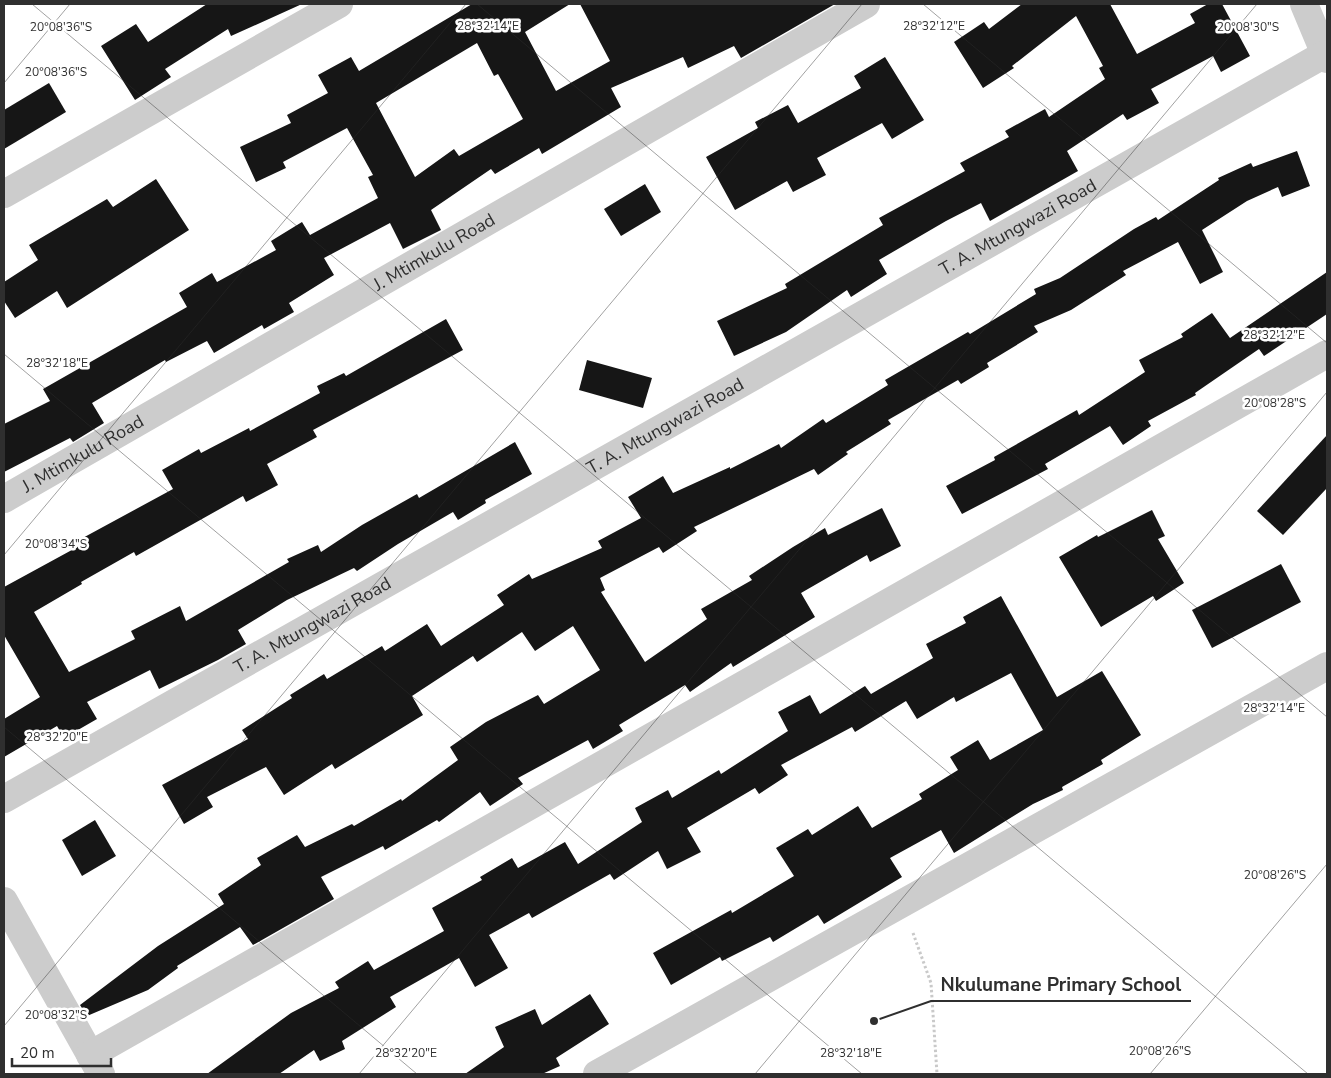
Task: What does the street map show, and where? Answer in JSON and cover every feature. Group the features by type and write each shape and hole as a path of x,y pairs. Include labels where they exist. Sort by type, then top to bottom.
{"street":[{"path":"4,194 339,4"},
{"name":"J. Mtimkulu Road","path":"4,499 866,4"},
{"path":"1304,4 1326,56"},
{"name":"T. A. Mtungwazi Road","path":"4,799 1326,56"},
{"path":"4,901 96,1065 1327,354"},
{"path":"596,1074 1327,666"}],"path":[{"path":"903,904 931,983 937,1074"}],"building":[{"path":"207,4 302,4 231,36 228,29 165,69 171,77 135,100 101,46 136,24 148,42"},
{"path":"472,4 570,4 525,32 556,91 610,61 580,4 835,4 741,58 734,46 688,68 683,57 611,88 621,107 542,154 539,148 495,174 491,169 431,210 441,230 403,249 390,223 324,258 334,275 289,303 294,312 264,329 262,325 214,353 207,341 166,362 165,360 92,403 104,423 73,442 70,438 4,472 4,424 50,401 43,389 187,307 179,293 212,273 217,282 276,250 271,241 302,222 310,235 378,198 368,177 373,175 347,128 283,162 286,168 256,182 240,147 291,123 287,115 328,93 318,75 351,57 359,71","holes":["477,43 494,76 498,74 523,119 459,156 454,149 415,177 376,103"]},
{"path":"1022,4 1110,4 1137,54 1195,23 1190,14 1208,4 1222,4 1250,56 1221,72 1213,56 1151,89 1159,103 1127,120 1123,114 1067,151 1078,171 990,221 981,203 946,221 879,260 887,274 851,297 847,290 786,332 734,356 717,321 787,288 785,284 883,225 879,218 965,171 960,163 1009,137 1005,131 1045,109 1049,117 1105,79 1099,68 1103,66 1076,16 1012,66 1014,68 983,88 954,42 984,22 989,29"},
{"path":"885,57 924,120 892,139 882,123 817,158 826,175 793,192 787,181 735,210 706,157 758,128 755,122 788,105 798,123 861,88 854,76"},
{"path":"49,83 66,112 4,149 4,110"},
{"path":"1297,151 1310,186 1282,197 1278,187 1247,201 1202,230 1223,272 1200,284 1178,242 1123,271 1126,275 1071,310 1034,326 1038,332 987,363 989,367 961,384 958,380 888,420 891,424 846,452 848,454 818,475 814,469 694,527 697,531 663,553 659,547 600,578 605,590 601,592 645,662 707,619 701,609 752,580 749,576 793,547 825,528 828,535 882,508 901,546 870,562 867,555 801,593 815,617 733,667 731,663 690,692 685,685 619,725 623,731 593,749 588,740 518,778 523,784 490,806 480,792 439,822 437,820 385,850 383,846 321,877 334,899 253,945 240,927 177,966 178,968 148,990 87,1016 80,1005 158,946 224,904 218,894 261,865 257,858 297,835 305,847 352,824 354,826 401,799 402,801 458,760 450,747 486,722 538,695 544,704 600,670 573,626 535,651 522,632 477,662 473,656 412,696 423,715 335,769 332,764 284,795 266,767 207,797 213,807 184,824 162,785 248,739 242,730 292,698 290,695 324,674 327,679 382,646 385,651 427,624 441,646 504,605 497,595 529,574 532,579 602,548 598,541 641,518 628,497 663,476 673,493 730,467 730,469 779,444 781,448 823,419 826,423 888,385 885,380 968,332 970,334 1036,294 1034,289 1060,278 1134,229 1156,217 1158,220 1219,180 1218,178 1251,163 1253,167"},
{"path":"156,179 189,230 67,308 57,291 15,318 4,301 4,282 38,260 29,245 107,199 113,207"},
{"path":"645,184 661,212 621,236 604,209"},
{"path":"1327,272 1327,314 1264,356 1259,349 1195,393 1196,395 1148,421 1151,426 1123,445 1110,426 1045,464 1048,469 962,514 946,486 995,460 994,457 1077,410 1079,415 1145,372 1139,360 1183,337 1181,334 1212,313 1230,338"},
{"path":"446,319 463,350 313,430 317,437 267,464 278,485 246,502 243,496 136,556 134,552 81,582 82,584 34,612 69,672 135,639 131,631 180,606 186,621 289,562 287,559 318,545 321,552 362,525 417,494 419,498 515,442 532,474 485,500 486,503 458,520 453,512 398,544 357,571 354,568 287,600 238,630 246,644 218,660 159,689 150,670 87,702 97,719 64,738 57,726 4,757 4,719 40,697 4,635 4,587 81,545 79,540 173,489 162,470 199,449 201,453 249,428 250,431 320,393 317,386 344,373 346,376"},
{"path":"587,360 652,378 643,408 579,390"},
{"path":"1327,435 1327,488 1283,535 1257,511"},
{"path":"1152,510 1165,536 1158,539 1184,583 1156,601 1153,596 1101,627 1059,557 1097,535 1098,537"},
{"path":"1281,564 1301,602 1212,648 1192,610"},
{"path":"1001,596 1057,697 1102,671 1141,735 1101,760 1103,764 1062,787 1063,790 1033,804 954,853 941,830 890,858 902,877 824,924 818,915 773,942 770,937 722,961 720,957 671,985 653,953 731,910 732,913 794,876 776,848 808,829 812,835 858,806 872,828 922,799 919,794 958,770 950,757 978,740 990,760 1043,730 1011,673 956,702 954,697 917,719 906,701 855,732 852,727 781,765 788,775 759,794 755,788 687,828 701,852 667,869 658,851 614,880 610,874 532,918 529,913 489,935 508,968 475,987 459,958 390,997 396,1007 342,1041 345,1049 320,1061 314,1050 279,1074 207,1074 291,1013 339,988 335,982 368,961 374,970 444,931 432,908 482,880 480,877 512,858 518,868 565,842 578,864 642,822 635,808 668,790 672,798 719,770 721,774 788,731 778,712 810,695 820,714 865,686 871,694 933,658 926,644 966,623 963,617"},
{"path":"95,820 116,856 82,876 62,840"},
{"path":"590,994 609,1024 556,1058 560,1066 542,1074 465,1074 504,1047 495,1027 535,1009 542,1025"}],"place":[{"name":"Nkulumane Primary School","path":"874,1021"}]}
